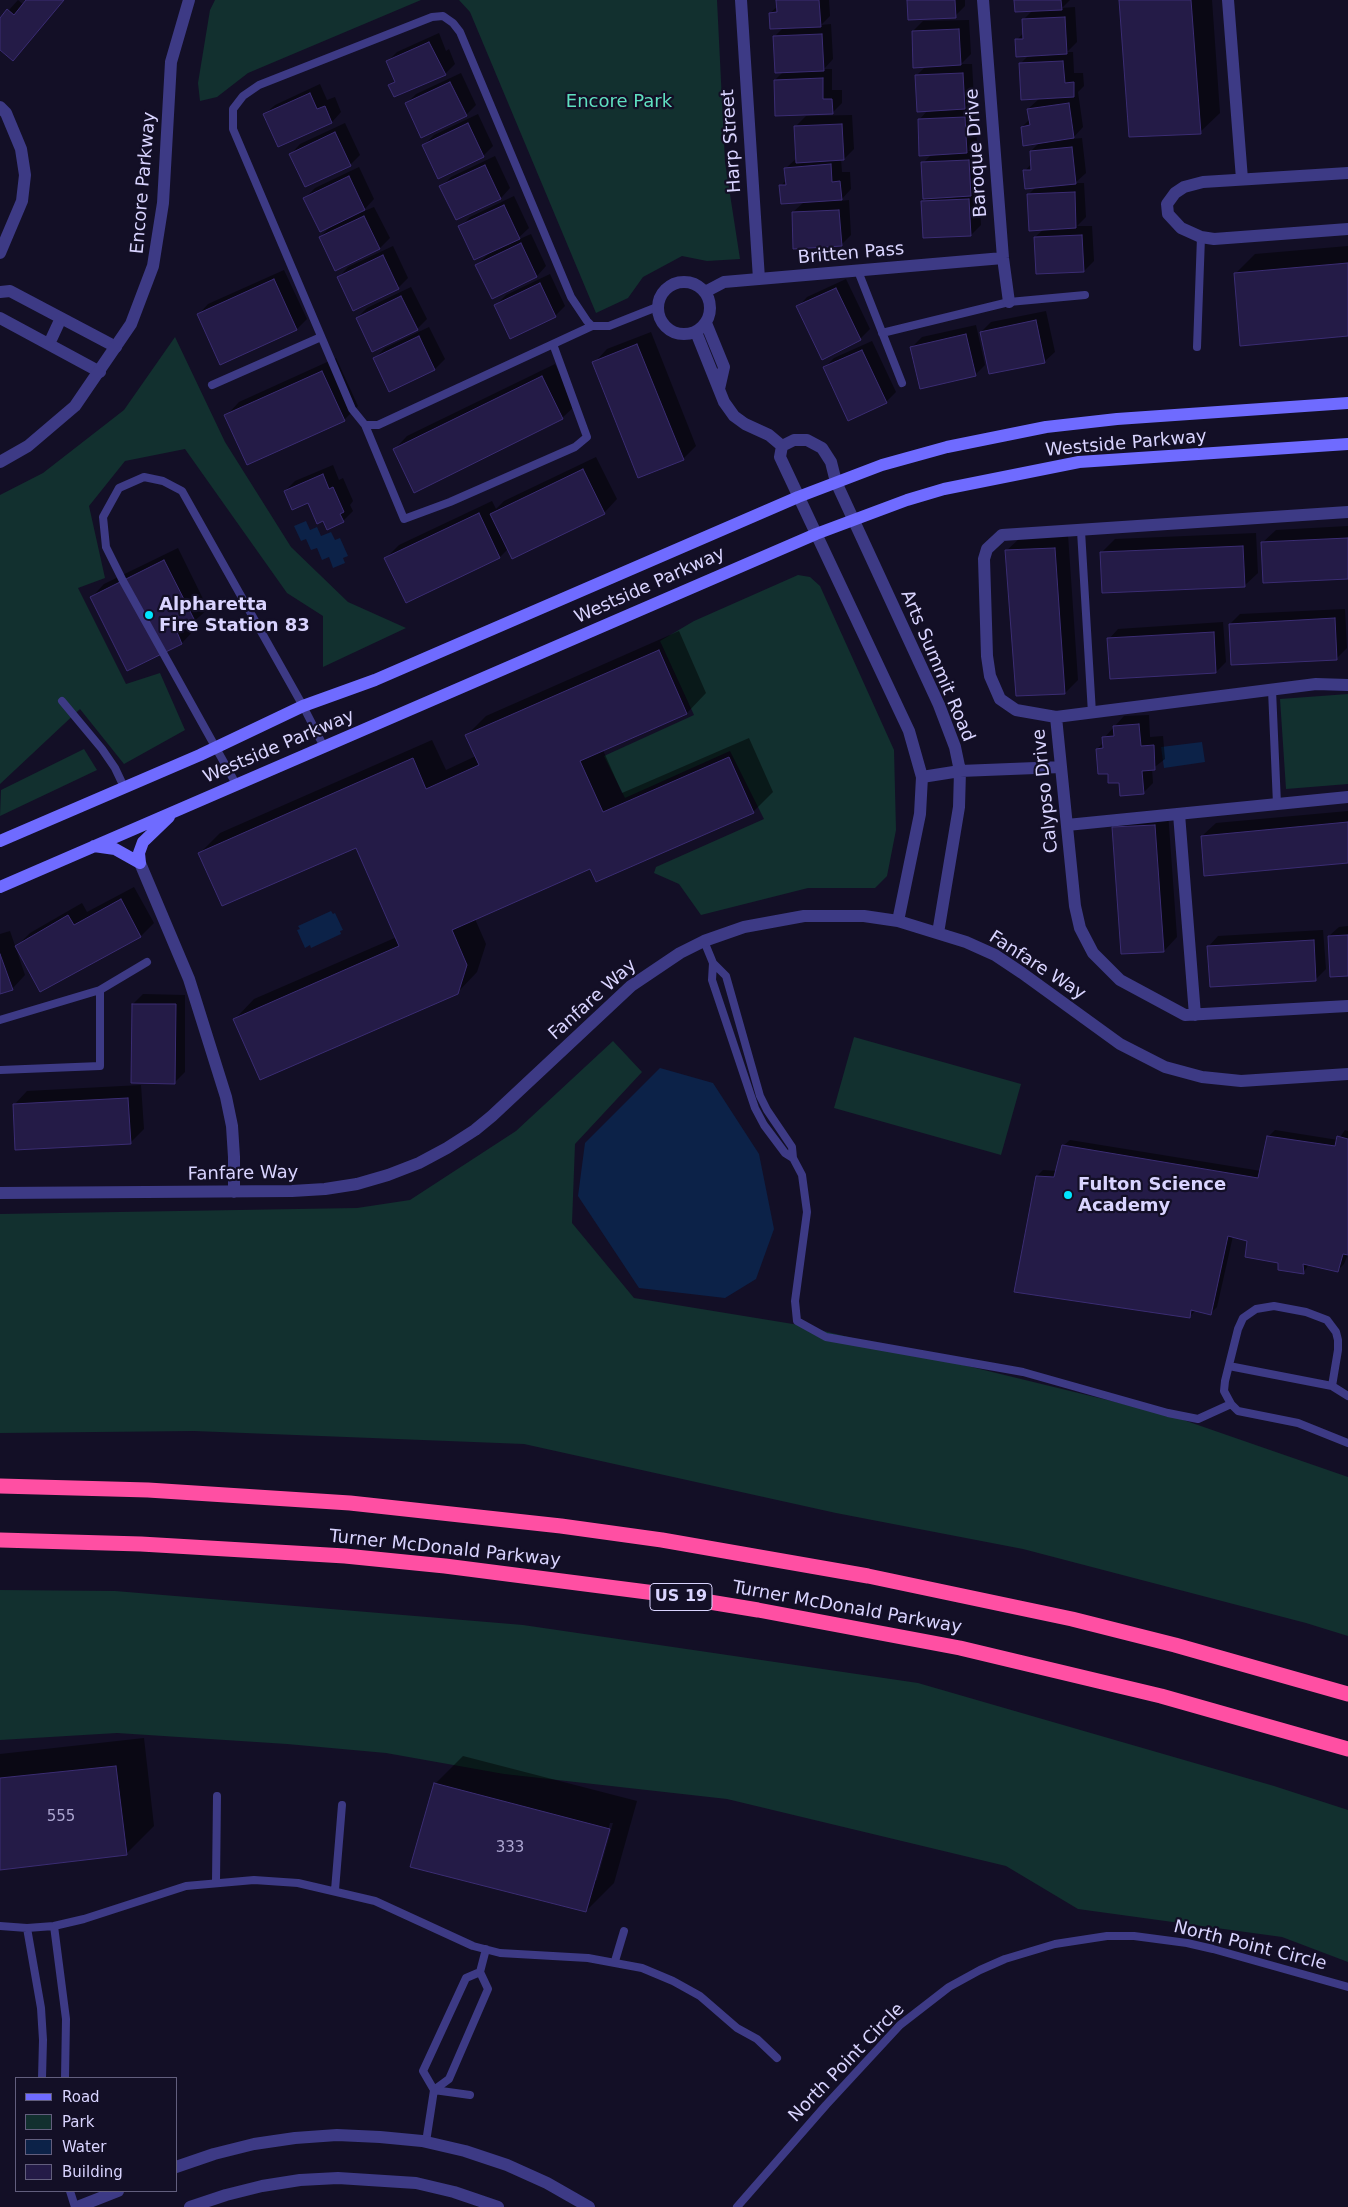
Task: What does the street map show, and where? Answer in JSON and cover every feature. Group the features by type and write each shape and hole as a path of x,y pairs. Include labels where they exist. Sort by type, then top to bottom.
{"highway":[{"name":"Turner McDonald Parkway","path":"0,1486 148,1490 350,1503 561,1526 662,1540 868,1576 1053,1615 1175,1645 1348,1694"},
{"name":"Turner McDonald Parkway","path":"0,1540 142,1544 345,1556 445,1566 655,1593 758,1610 960,1648 1161,1696 1348,1749"}],"main road":[{"name":"Westside Parkway","path":"0,841 216,747 303,706 375,680 798,497 916,455 1046,427 1117,419 1348,402"},
{"name":"Westside Parkway","path":"0,886 816,534 907,500 944,488 1079,462 1348,444"},
{"path":"140,863 139,853 143,842 183,807"},
{"path":"94,846 115,850 140,863"}],"street":[{"name":"Encore Parkway","path":"0,462 28,446 76,406 130,324 153,266 163,203 171,62 190,0"},
{"name":"Harp Street","path":"741,0 759,279"},
{"name":"Baroque Drive","path":"983,0 1003,258 1009,302"},
{"path":"1228,0 1242,179"},
{"path":"0,107 6,113 21,149 25,175 22,200 0,254"},
{"path":"1348,173 1203,182 1184,187 1175,193 1167,204 1168,214 1181,228 1201,237 1214,238 1348,229"},
{"name":"Britten Pass","path":"705,292 724,282 858,272 1003,258"},
{"path":"691,283 705,292 710,309 706,323 696,332 681,335 673,333 660,321 657,307 660,295 673,284 691,283"},
{"path":"0,292 10,291 116,347"},
{"path":"0,318 100,372"},
{"path":"49,344 61,318"},
{"path":"706,323 724,367 719,389"},
{"path":"696,332 724,402 734,416 745,424 769,435 782,446 780,457 909,731 922,777 920,814 898,921"},
{"name":"Arts Summit Road","path":"782,446 794,440 807,440 822,448 831,462 836,482 948,726 960,771 959,807 938,933"},
{"name":"Calypso Drive","path":"1348,512 1002,535 987,549 984,559 987,656 995,692 1000,699 1016,710 1056,717 1075,906 1080,928 1093,953 1128,984 1185,1016 1348,1006"},
{"path":"1056,717 1316,684 1348,684"},
{"path":"922,777 960,771 1061,767"},
{"path":"1067,825 1348,796"},
{"path":"1179,814 1195,1015"},
{"path":"140,863 189,980 226,1097 232,1126 234,1192"},
{"name":"Fanfare Way","path":"0,1193 234,1192 325,1189 357,1184 411,1166 447,1148 492,1116 631,986 680,953 704,941 744,927 804,916 864,916 898,921 966,942 994,955 1038,984 1120,1044 1165,1067 1202,1077 1241,1081 1348,1074"},
{"path":"178,2166 230,2150 295,2138 354,2136 426,2142 465,2151 508,2166 547,2183 589,2207"},
{"path":"190,2207 262,2186 300,2180 338,2178 416,2183 454,2192 498,2207"},
{"path":"76,2207 115,2192"}],"lane":[{"path":"553,344 588,437 575,447 450,502 404,519 365,425 352,409 233,129 233,109 243,96 259,86 432,17 443,16 460,32 571,297 592,326"},
{"path":"1197,347 1201,237"},
{"path":"858,272 902,384"},
{"path":"882,332 1009,302 1086,295"},
{"path":"365,425 378,425 592,326 609,326 657,307"},
{"path":"212,385 321,337"},
{"path":"236,784 123,581 106,546 103,517 119,488 144,477 162,481 182,491 303,706 324,747"},
{"path":"1081,531 1092,712"},
{"path":"1272,690 1277,804"},
{"path":"62,701 102,749 115,768 124,787"},
{"path":"704,941 713,963 726,976 760,1096 767,1110 792,1147 793,1158 802,1175 806,1212 796,1300 797,1321 826,1337 1023,1372 1168,1413 1198,1419 1231,1404"},
{"path":"0,1020 100,990 148,962"},
{"path":"713,963 712,980 755,1108 764,1125 785,1153 793,1158"},
{"path":"0,1070 100,1066 100,990"},
{"path":"1332,1386 1338,1350 1336,1332 1327,1320 1294,1310 1267,1306 1256,1309 1245,1316 1238,1329 1224,1391 1231,1404 1238,1411 1298,1424 1348,1442"},
{"path":"1229,1366 1332,1386 1348,1396"},
{"path":"216,1882 217,1796"},
{"path":"336,1890 342,1805"},
{"path":"0,1926 27,1928 54,1926 84,1919 186,1886 254,1880 298,1883 336,1890 375,1901 473,1946 500,1953 588,1958 642,1968 673,1981 700,1996 737,2028 757,2039 777,2058"},
{"path":"54,1926 65,2009 65,2077"},
{"path":"27,1928 41,2008 43,2040 42,2077"},
{"path":"615,1962 624,1931"},
{"name":"North Point Circle","path":"737,2207 826,2105 900,2025 949,1987 980,1970 1005,1960 1040,1948 1081,1940 1107,1936 1134,1936 1204,1947 1348,1987"},
{"path":"434,2090 449,2079 488,1989 480,1972 486,1949"},
{"path":"426,2142 434,2090 423,2071 466,1978 480,1972"},
{"path":"434,2090 470,2095"},
{"path":"70,2192 76,2207"}],"green space":[{"path":"215,0 421,0 248,73 217,97 200,101 198,83 210,10"},
{"name":"Encore Park","path":"459,0 717,0 725,162 740,259 707,261 682,256 643,277 628,298 596,313 470,12"},
{"path":"175,337 225,442 291,547 348,602 406,628 323,667 323,616 287,593 185,449 125,461 89,506 105,578 78,588 126,684 160,673 185,730 124,764 80,709 0,784 0,495 43,473 124,410"},
{"path":"798,575 810,577 820,586 894,750 896,830 887,876 875,888 808,888 701,915 679,884 654,873 656,867 764,819 730,751 625,798 604,756 694,715 660,641 694,621"},
{"path":"1348,694 1348,784 1286,789 1280,699"},
{"path":"84,749 97,770 0,816 1,790"},
{"path":"854,1037 1021,1084 1001,1155 834,1108"},
{"path":"613,1041 642,1072 575,1144 572,1223 634,1298 799,1325 1169,1415 1348,1477 1348,1636 1306,1623 1023,1549 836,1513 524,1444 194,1431 0,1433 0,1214 357,1208 410,1200 516,1131"},
{"path":"0,1590 115,1591 523,1625 918,1683 1274,1786 1348,1810 1348,1962 1282,1937 1078,1909 1006,1866 727,1799 504,1774 386,1753 287,1744 117,1733 0,1740"}],"water":[{"path":"306,521 310,530 317,527 321,536 331,532 335,540 340,538 348,556 343,558 345,563 333,568 329,557 322,560 317,548 311,550 306,539 301,541 294,526"},
{"path":"1202,742 1205,762 1164,768 1161,747"},
{"path":"331,911 333,914 335,913 343,930 340,931 341,934 311,948 310,945 305,948 297,930 300,929 298,926"},
{"path":"660,1068 713,1083 759,1154 774,1229 756,1279 725,1298 639,1288 578,1196 585,1143"}],"building":[{"path":"26,0 64,0 13,61 0,50 0,18 7,9 14,15"},
{"path":"776,0 819,0 821,27 770,29 769,13 777,12"},
{"path":"907,0 955,0 956,18 908,20"},
{"path":"1014,0 1061,0 1062,10 1015,12"},
{"path":"1119,0 1191,0 1201,134 1129,137"},
{"path":"1065,17 1067,54 1016,57 1015,39 1023,39 1022,19"},
{"path":"959,29 961,65 913,68 912,31"},
{"path":"822,34 824,71 775,73 773,36"},
{"path":"429,42 446,75 394,97 388,85 395,82 386,61"},
{"path":"1063,61 1065,83 1074,82 1074,97 1021,100 1019,63"},
{"path":"963,73 965,109 917,112 915,75"},
{"path":"823,78 823,99 832,99 833,114 775,116 774,80"},
{"path":"450,82 467,116 421,138 405,103"},
{"path":"310,93 317,109 325,106 332,123 278,147 263,114"},
{"path":"1069,103 1074,138 1023,146 1021,127 1030,125 1027,109"},
{"path":"965,117 967,153 919,156 918,119"},
{"path":"468,123 484,157 438,179 422,145"},
{"path":"842,124 844,160 796,163 794,126"},
{"path":"335,132 351,166 305,187 289,154"},
{"path":"1072,147 1076,184 1025,189 1023,170 1031,170 1030,151"},
{"path":"969,160 971,196 923,199 921,162"},
{"path":"831,164 832,182 840,181 842,200 781,204 779,185 786,185 784,168"},
{"path":"485,165 501,199 456,220 439,186"},
{"path":"349,176 365,210 320,232 303,198"},
{"path":"1075,192 1076,228 1029,231 1027,194"},
{"path":"969,199 971,236 923,238 921,201"},
{"path":"504,205 520,239 474,260 458,226"},
{"path":"839,210 842,246 793,249 792,212"},
{"path":"364,216 380,249 335,271 319,237"},
{"path":"1082,235 1084,272 1036,274 1034,237"},
{"path":"521,243 537,277 492,299 475,265"},
{"path":"383,255 399,289 353,311 337,277"},
{"path":"1348,263 1348,336 1240,346 1234,273"},
{"path":"274,279 297,330 220,365 197,314"},
{"path":"540,283 556,317 510,339 494,305"},
{"path":"836,288 861,340 822,360 796,306"},
{"path":"401,296 418,330 372,352 356,318"},
{"path":"1036,320 1045,363 989,374 980,332"},
{"path":"966,334 976,376 920,389 910,347"},
{"path":"419,336 435,370 389,392 373,358"},
{"path":"637,344 684,460 638,478 592,362"},
{"path":"862,350 887,403 848,421 823,367"},
{"path":"322,371 345,421 247,465 224,415"},
{"path":"542,376 563,419 414,493 393,449"},
{"path":"583,469 605,514 512,559 490,514"},
{"path":"323,474 329,489 333,487 344,512 340,514 344,522 327,530 323,521 317,524 308,503 292,510 284,491"},
{"path":"479,513 500,558 406,603 384,558"},
{"path":"1348,538 1348,579 1263,583 1261,542"},
{"path":"1243,546 1245,587 1102,593 1100,552"},
{"path":"1055,548 1065,694 1016,696 1005,550"},
{"path":"164,560 196,623 177,632 182,644 127,671 90,597"},
{"path":"1335,618 1337,660 1231,665 1229,624"},
{"path":"1214,632 1216,673 1110,679 1107,638"},
{"path":"659,650 687,714 580,761 603,812 729,757 754,813 596,882 590,869 452,930 467,965 458,994 260,1080 233,1019 399,946 356,848 222,906 198,853 413,758 426,789 479,765 465,735"},
{"path":"1139,724 1141,746 1154,745 1155,770 1142,771 1144,794 1120,796 1119,783 1108,783 1108,774 1098,774 1096,749 1103,748 1102,737 1114,736 1113,726"},
{"path":"1348,822 1348,863 1204,876 1201,836"},
{"path":"1155,825 1164,952 1121,954 1112,827"},
{"path":"121,899 141,937 40,992 15,946 68,915 74,925"},
{"path":"1348,935 1348,976 1330,977 1328,936"},
{"path":"1314,940 1316,981 1210,987 1207,946"},
{"path":"0,954 13,990 0,994"},
{"path":"132,1004 176,1004 175,1084 131,1083"},
{"path":"128,1098 131,1144 15,1150 13,1104"},
{"path":"1267,1136 1335,1146 1337,1136 1348,1139 1348,1255 1343,1254 1338,1272 1303,1264 1304,1274 1278,1270 1278,1263 1245,1257 1247,1241 1228,1236 1211,1315 1191,1310 1190,1318 1014,1292 1036,1176 1054,1177 1062,1145 1258,1178"},
{"path":"116,1766 127,1855 0,1870 0,1778"},
{"path":"434,1783 610,1829 586,1912 410,1867"}],"place":[{"name":"Alpharetta Fire Station 83","path":"149,615"},
{"name":"Fulton Science Academy","path":"1068,1195"}]}
